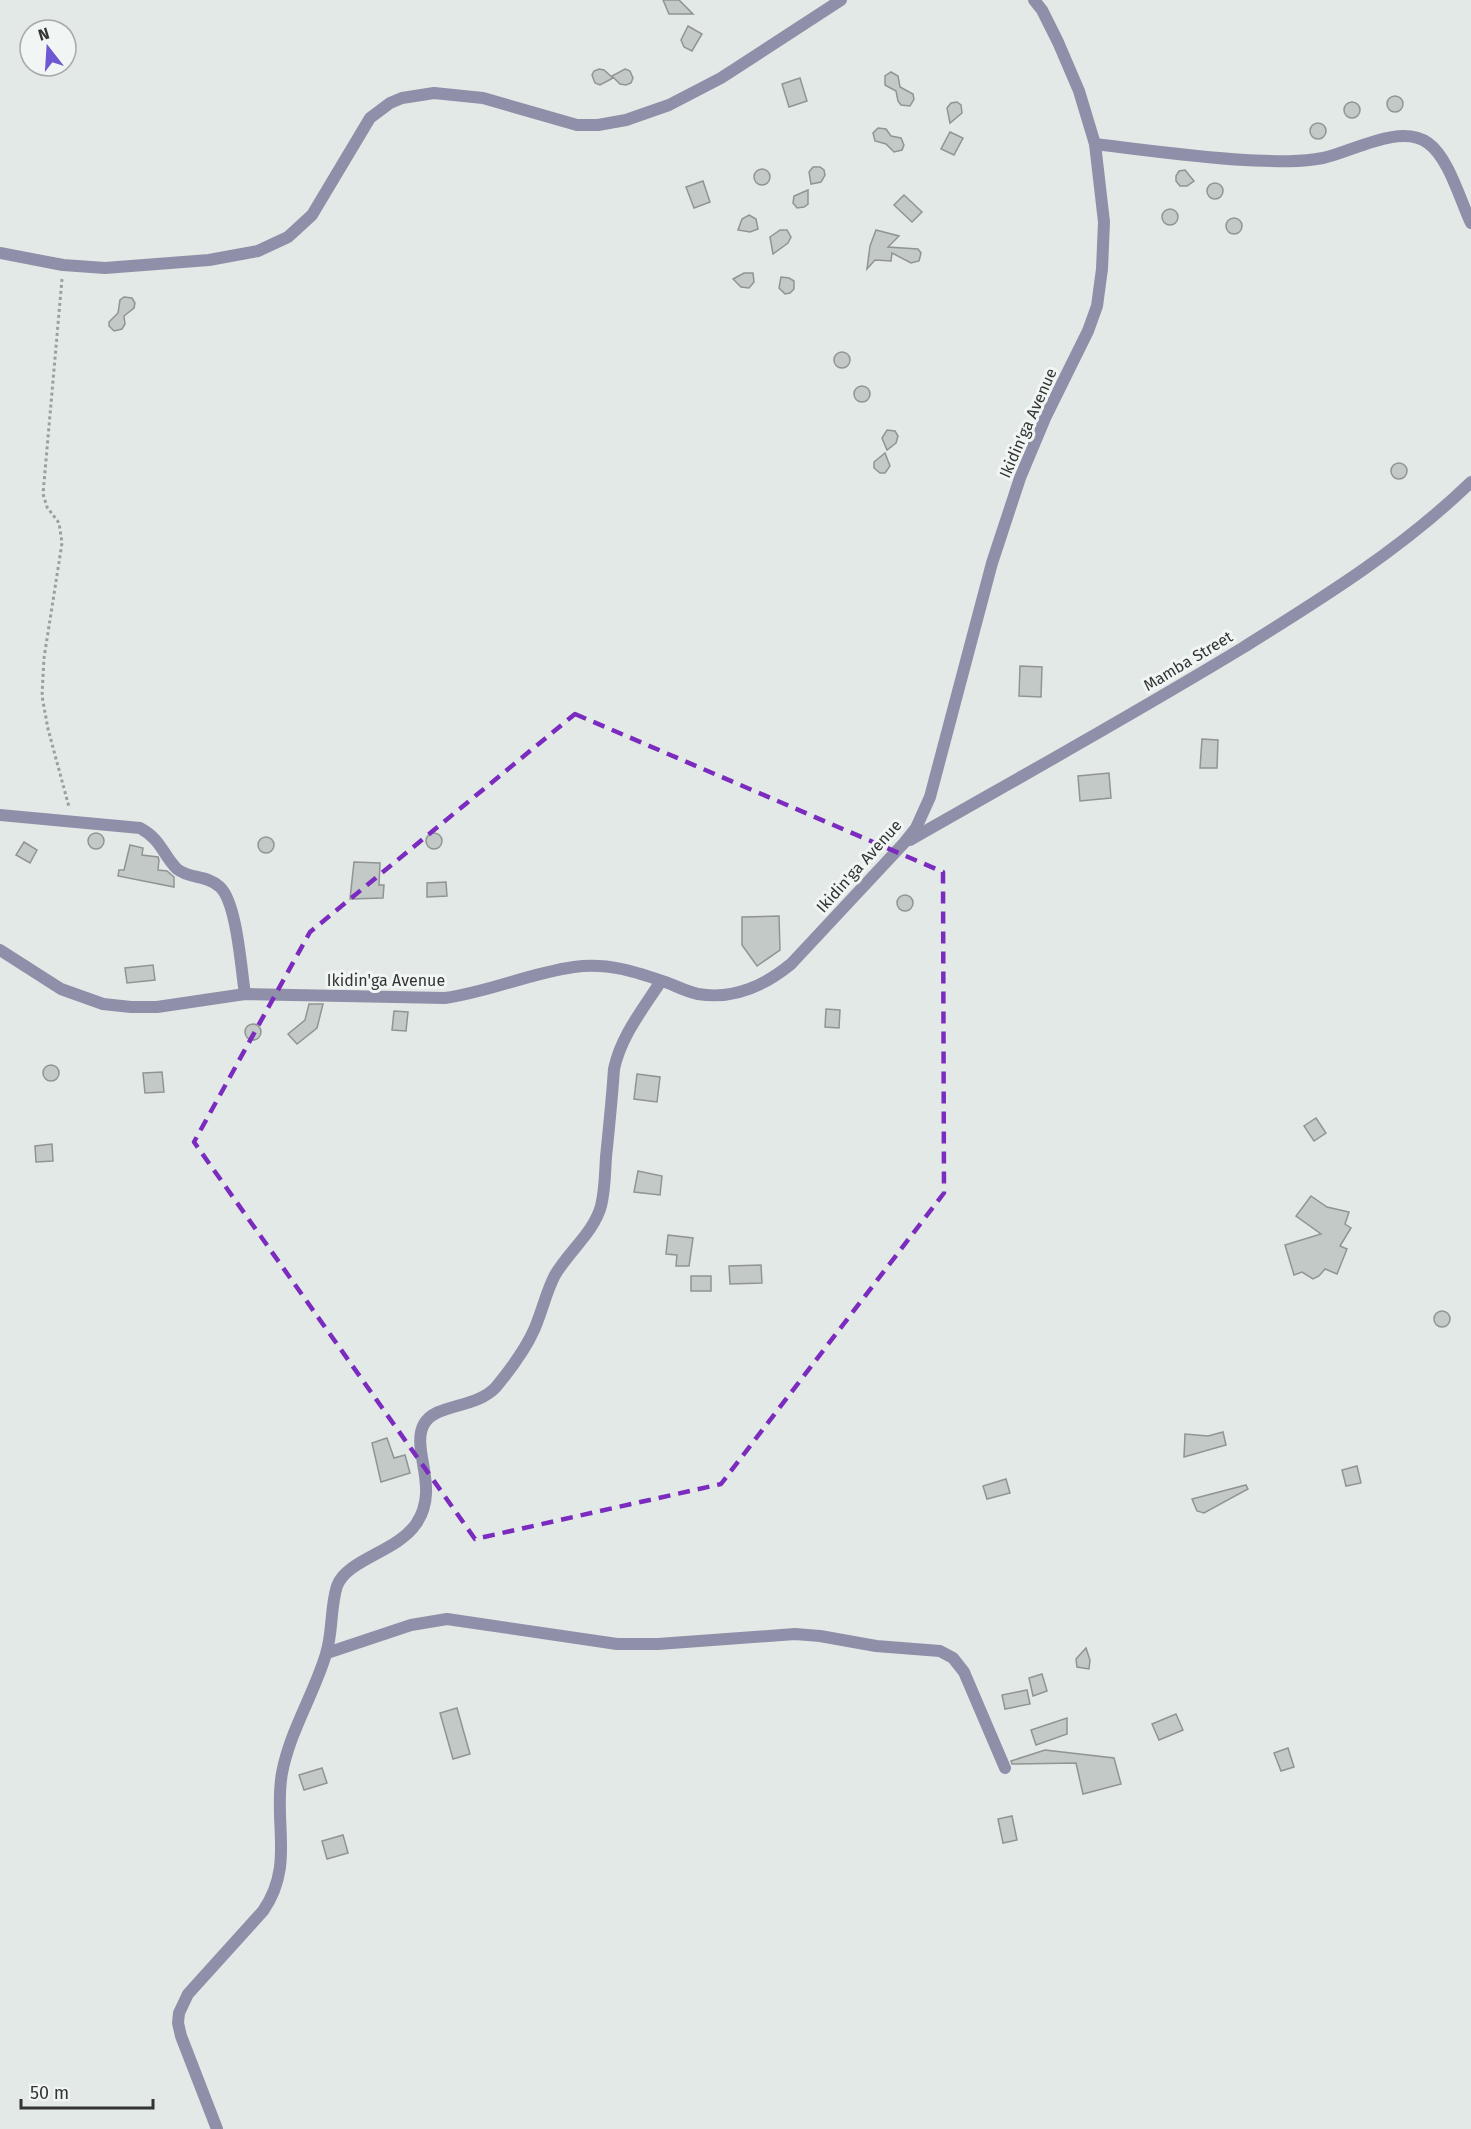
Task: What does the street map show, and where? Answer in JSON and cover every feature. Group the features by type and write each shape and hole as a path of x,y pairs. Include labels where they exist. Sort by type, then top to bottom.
{"street":[{"path":"0,253 63,265 105,268 209,260 258,251 288,237 312,215 370,118 390,103 402,98 434,93 483,98 577,125 626,120 669,105 721,78 841,0"},
{"name":"Ikidin'ga Avenue","path":"0,950 61,989 103,1004 130,1007 157,1006 245,994 445,998 574,967 596,966 620,968 696,994 734,994 755,988 774,978 791,964 916,828 930,797 992,563 1020,478 1046,416 1088,331 1096,306 1102,269 1104,222 1095,144 1079,91 1058,42 1034,0"},
{"path":"1095,144 1221,158 1302,161 1324,158 1387,138 1408,136 1428,142 1440,156 1471,223"},
{"name":"Mamba Street","path":"904,843 1163,696 1369,567 1444,509 1471,482"},
{"path":"0,815 140,828 152,835 179,871 212,881 219,886 230,902 245,994"},
{"path":"217,2129 181,2036 178,2023 179,2013 188,1994 263,1911 278,1884 281,1870 280,1791 282,1775 290,1743 327,1653 335,1599 341,1578 354,1566 394,1546 410,1533 426,1505 427,1491 421,1438 424,1423 428,1417 440,1411 477,1401 496,1386 528,1340 555,1276 597,1216 603,1196 617,1053 622,1041 661,981"},
{"path":"327,1653 411,1625 429,1620 447,1619 617,1644 658,1644 809,1635 876,1646 940,1651 953,1658 964,1672 1005,1768"}],"path":[{"path":"63,265 43,494 46,507 59,522 62,543 44,658 42,696 48,729 73,820"}],"highlighted area":[{"path":"575,714 943,872 944,1193 721,1484 475,1539 194,1142 310,932"}],"building":[{"path":"663,0 679,0 693,14 669,14"},
{"path":"688,26 702,34 692,51 684,47 681,40"},
{"path":"599,69 604,70 613,78 600,85 595,83 592,75"},
{"path":"625,69 630,71 633,78 631,83 626,85 620,84 612,76"},
{"path":"891,72 898,76 900,87 913,94 914,99 910,106 901,105 896,91 885,85 885,76"},
{"path":"800,78 807,101 789,107 782,84"},
{"path":"1395,96 1401,98 1403,104 1401,110 1395,112 1389,110 1387,104 1389,98"},
{"path":"957,102 961,105 962,113 950,123 947,108 951,103"},
{"path":"1352,102 1358,104 1360,110 1358,116 1352,118 1346,116 1344,110 1346,104"},
{"path":"1318,123 1324,125 1326,131 1324,137 1318,139 1312,137 1310,131 1312,125"},
{"path":"878,128 886,129 891,136 901,138 904,145 902,150 894,152 886,144 875,141 873,133"},
{"path":"950,132 963,138 954,155 941,149"},
{"path":"813,167 820,167 824,170 825,175 821,182 811,184 809,172"},
{"path":"762,169 768,171 770,177 768,183 762,185 756,183 754,177 756,171"},
{"path":"1185,170 1194,181 1187,186 1180,186 1176,181 1176,176 1179,171"},
{"path":"703,181 710,202 694,208 686,187"},
{"path":"1215,183 1221,185 1223,191 1221,197 1215,199 1209,197 1207,191 1209,185"},
{"path":"808,190 808,204 797,208 793,203 794,196"},
{"path":"904,195 922,212 912,222 894,205"},
{"path":"1170,209 1176,211 1178,217 1176,223 1170,225 1164,223 1162,217 1164,211"},
{"path":"749,215 756,219 758,229 750,232 738,230 742,219"},
{"path":"1234,218 1240,220 1242,226 1240,232 1234,234 1228,232 1226,226 1228,220"},
{"path":"780,230 787,230 791,237 788,243 773,254 770,237"},
{"path":"876,230 899,236 888,247 918,249 921,253 919,261 911,263 892,253 891,261 875,260 867,269 870,246"},
{"path":"744,273 753,273 754,282 749,288 741,287 733,279"},
{"path":"781,277 794,281 794,289 790,293 785,294 779,288"},
{"path":"124,297 132,298 135,303 134,308 124,316 125,324 122,329 114,331 109,326 109,322 118,313 120,300"},
{"path":"842,352 848,354 850,360 848,366 842,368 836,366 834,360 836,354"},
{"path":"862,386 868,388 870,394 868,400 862,402 856,400 854,394 856,388"},
{"path":"887,430 895,431 898,436 896,443 887,450 882,438"},
{"path":"885,453 890,466 885,473 880,473 874,468 874,462"},
{"path":"1399,463 1405,465 1407,471 1405,477 1399,479 1393,477 1391,471 1393,465"},
{"path":"1020,666 1042,667 1041,697 1019,696"},
{"path":"1202,739 1218,740 1217,768 1200,768"},
{"path":"1109,773 1111,798 1080,801 1078,776"},
{"path":"96,833 102,835 104,841 102,847 96,849 90,847 88,841 90,835"},
{"path":"434,833 440,835 442,841 440,847 434,849 428,847 426,841 428,835"},
{"path":"266,837 272,839 274,845 272,851 266,853 260,851 258,845 260,839"},
{"path":"24,842 37,850 30,863 16,855"},
{"path":"130,845 143,848 142,855 158,857 158,870 167,871 174,877 174,887 118,876 119,870 124,870"},
{"path":"354,862 380,863 379,885 384,885 383,898 350,899"},
{"path":"446,882 447,896 427,897 427,883"},
{"path":"905,895 911,897 913,903 911,909 905,911 899,909 897,903 899,897"},
{"path":"779,916 780,950 757,966 742,945 742,917"},
{"path":"153,965 155,980 127,983 125,968"},
{"path":"309,1004 323,1004 317,1028 297,1044 288,1034 305,1020"},
{"path":"826,1009 840,1010 839,1028 825,1027"},
{"path":"394,1011 408,1012 406,1031 392,1030"},
{"path":"253,1024 259,1026 261,1032 259,1038 253,1040 247,1038 245,1032 247,1026"},
{"path":"51,1065 57,1067 59,1073 57,1079 51,1081 45,1079 43,1073 45,1067"},
{"path":"162,1072 164,1092 145,1093 143,1073"},
{"path":"637,1074 660,1077 657,1102 634,1099"},
{"path":"1316,1118 1326,1133 1314,1141 1304,1126"},
{"path":"52,1144 53,1161 36,1162 35,1146"},
{"path":"638,1171 662,1176 660,1195 634,1192"},
{"path":"1311,1196 1327,1207 1349,1212 1345,1224 1351,1228 1340,1246 1347,1249 1337,1274 1325,1269 1313,1279 1302,1272 1294,1275 1285,1245 1321,1234 1296,1216"},
{"path":"668,1235 693,1238 689,1266 676,1266 677,1255 666,1254"},
{"path":"761,1265 762,1283 730,1284 729,1266"},
{"path":"691,1276 711,1276 711,1291 691,1291"},
{"path":"1442,1311 1448,1313 1450,1319 1448,1325 1442,1327 1436,1325 1434,1319 1436,1313"},
{"path":"1223,1432 1226,1445 1184,1457 1185,1434 1208,1436"},
{"path":"387,1438 394,1458 405,1455 410,1473 381,1482 372,1443"},
{"path":"1357,1466 1361,1483 1346,1486 1342,1470"},
{"path":"1006,1479 1010,1493 987,1499 983,1486"},
{"path":"1246,1485 1248,1489 1204,1513 1197,1511 1192,1499"},
{"path":"1086,1648 1090,1660 1089,1669 1077,1667 1076,1659"},
{"path":"1042,1674 1047,1691 1033,1696 1029,1678"},
{"path":"1027,1690 1030,1704 1005,1709 1002,1695"},
{"path":"457,1708 470,1754 453,1759 440,1713"},
{"path":"1176,1714 1183,1730 1159,1740 1152,1724"},
{"path":"1067,1718 1067,1734 1036,1745 1031,1730"},
{"path":"1288,1748 1294,1767 1281,1771 1274,1753"},
{"path":"1045,1750 1114,1758 1121,1784 1083,1794 1076,1763 1012,1764 1011,1761"},
{"path":"322,1768 327,1783 304,1790 299,1775"},
{"path":"1012,1816 1017,1840 1003,1843 998,1819"},
{"path":"343,1835 348,1853 327,1859 322,1841"}]}
